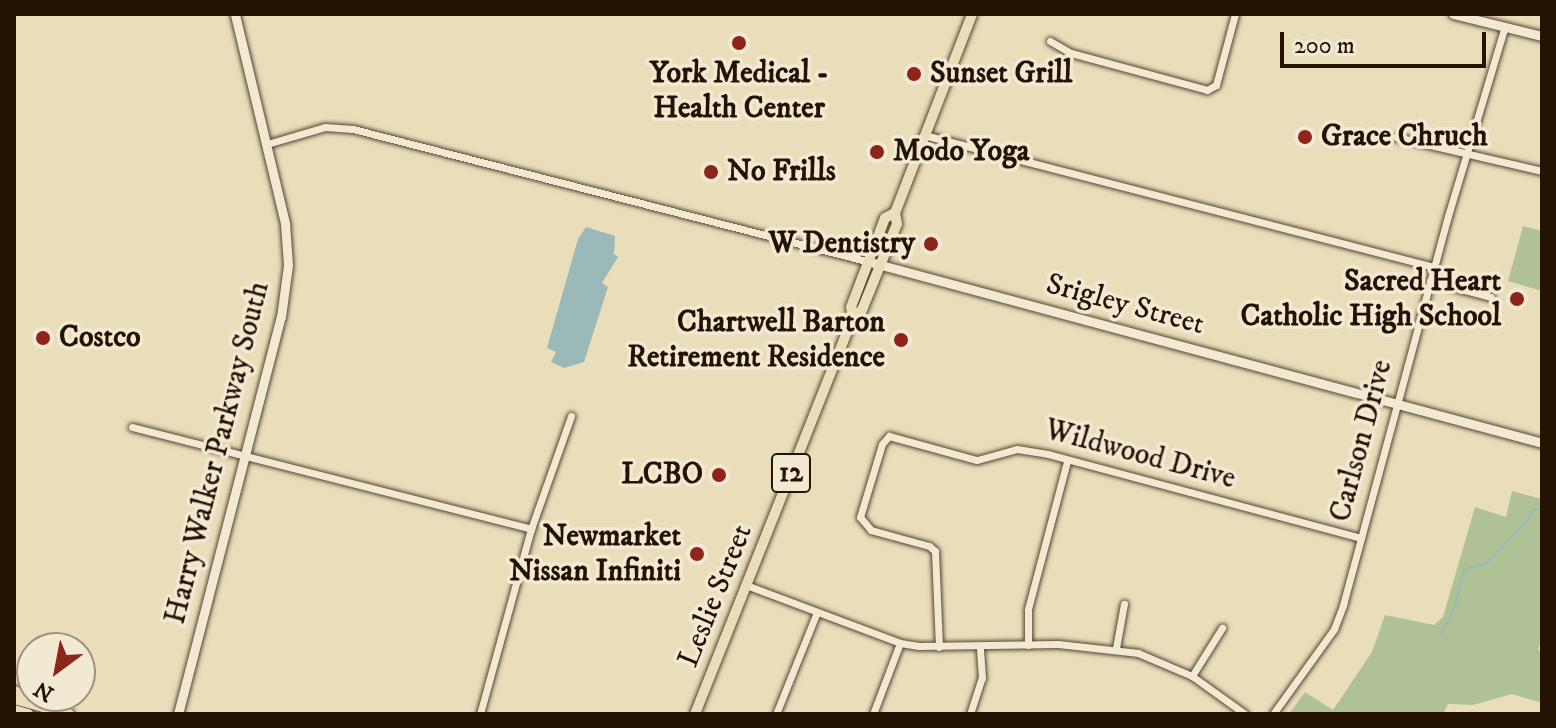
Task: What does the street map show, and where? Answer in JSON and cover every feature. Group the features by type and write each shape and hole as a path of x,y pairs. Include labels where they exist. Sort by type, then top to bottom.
{"main road":[{"name":"Leslie Street","path":"695,714 853,317 851,307 875,264 885,218 895,213 972,14"},
{"path":"14,710 28,714"}],"street":[{"name":"Harry Walker Parkway South","path":"178,714 281,317 288,265 285,223 235,14"},
{"path":"1050,41 1071,53 1207,90 1216,85 1235,14"},
{"path":"1453,14 1542,36"},
{"name":"Carlson Drive","path":"1273,714 1334,629 1430,281 1505,26"},
{"path":"267,144 325,127 353,129 875,264"},
{"path":"924,135 1434,267"},
{"path":"1396,137 1542,171"},
{"name":"Srigley Street","path":"875,264 1542,443"},
{"path":"1430,281 1491,297"},
{"path":"480,714 531,529 571,416"},
{"path":"132,427 531,529"},
{"name":"Wildwood Drive","path":"939,647 935,551 929,546 871,530 861,520 861,510 885,439 889,436 977,460 1017,449 1361,538"},
{"path":"1028,645 1028,609 1067,461"},
{"path":"746,585 900,643 980,648 1028,645 1116,648 1163,662 1192,676 1245,714"},
{"path":"1116,648 1124,604"},
{"path":"776,714 817,612"},
{"path":"1192,676 1222,628"},
{"path":"873,714 900,643"},
{"path":"970,714 982,678 980,648"}],"green space":[{"path":"1523,226 1542,231 1542,291 1508,281"},
{"path":"1512,491 1542,499 1542,637 1538,650 1542,652 1542,703 1512,694 1473,705 1448,704 1443,714 1289,714 1305,692 1333,710 1372,652 1385,615 1434,625 1443,617 1475,507 1506,517"}],"water":[{"path":"586,227 615,236 614,254 618,257 602,283 608,287 584,362 564,368 551,362 556,352 547,348 578,239"}],"waterway":[{"path":"1441,634 1455,607 1464,569 1485,564 1528,520 1532,510 1542,509"}],"place":[{"name":"York Medical - Health Center","path":"739,43"},
{"name":"Sunset Grill","path":"914,74"},
{"name":"Grace Chruch","path":"1305,137"},
{"name":"Modo Yoga","path":"877,152"},
{"name":"No Frills","path":"711,172"},
{"name":"W Dentistry","path":"931,244"},
{"name":"Sacred Heart Catholic High School","path":"1517,299"},
{"name":"Costco","path":"43,338"},
{"name":"Chartwell Barton Retirement Residence","path":"901,340"},
{"name":"LCBO","path":"719,475"},
{"name":"Newmarket Nissan Infiniti","path":"697,554"}]}
